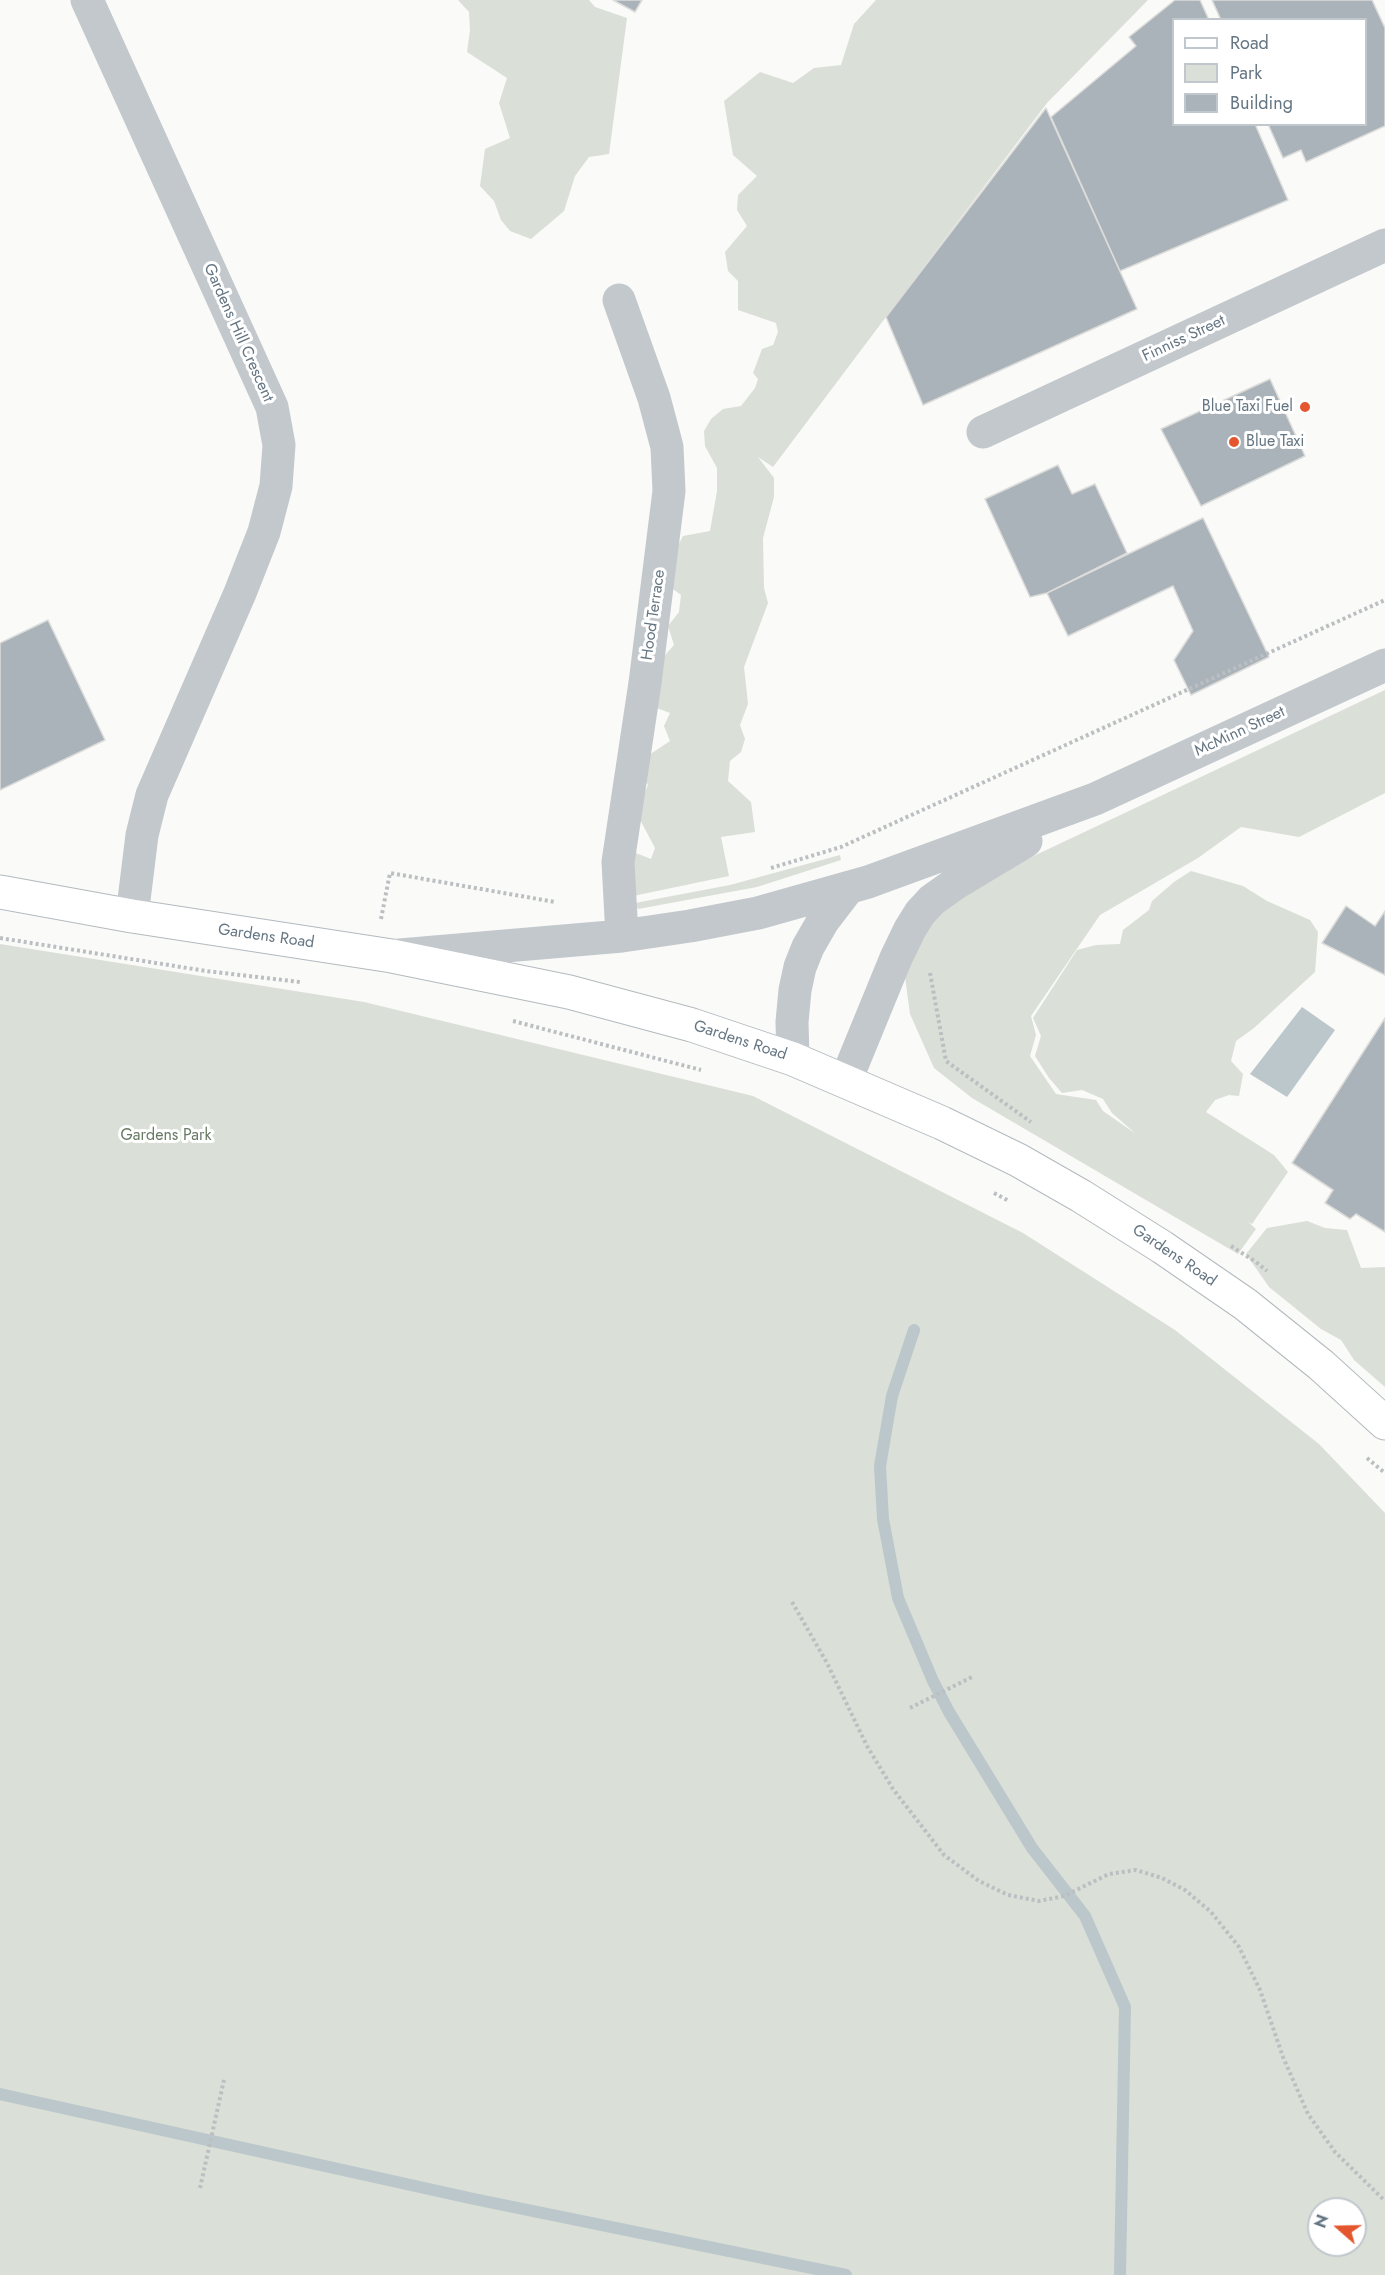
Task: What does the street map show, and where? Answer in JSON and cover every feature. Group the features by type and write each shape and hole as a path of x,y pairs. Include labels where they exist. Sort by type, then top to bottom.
{"street":[{"name":"Gardens Hill Crescent","path":"87,0 272,407 279,445 276,486 264,532 240,593 152,795 142,835 132,916"},
{"name":"Finniss Street","path":"983,432 1385,245"},
{"name":"Hood Terrace","path":"619,300 654,398 665,437 669,491 645,683 618,862 622,936"},
{"name":"McMinn Street","path":"1095,799 1385,665"},
{"path":"392,956 435,950 622,936 758,913 849,872 905,870 1095,799"},
{"path":"846,1080 896,958 920,913 932,900 956,883 1095,799"},
{"path":"793,1059 792,1022 800,967 808,947 849,872"},
{"name":"Gardens Road","path":"0,892 132,916 392,956 569,992 692,1025 793,1059 942,1123 1018,1160 1082,1196 1245,1304 1321,1365 1385,1423"}],"path":[{"path":"763,870 842,847 1385,600"},
{"path":"842,847 849,872"},
{"path":"390,873 555,903 567,902"},
{"path":"0,938 206,971 305,983"},
{"path":"929,964 946,1061 1039,1127"},
{"path":"510,1020 706,1071"},
{"path":"993,1192 1013,1203"},
{"path":"1227,1243 1274,1277"},
{"path":"1359,1451 1385,1473"},
{"path":"792,1602 827,1664 867,1746 893,1789 944,1855 979,1881 1008,1894 1039,1901 1064,1896 1109,1874 1136,1870 1162,1878 1185,1890 1211,1912 1239,1947 1260,1990 1282,2057 1308,2114 1335,2151 1385,2200"},
{"path":"910,1708 972,1677"},
{"path":"200,2188 224,2080"}],"green space":[{"path":"458,0 589,0 595,7 627,18 609,154 589,157 575,176 564,211 531,239 510,231 501,220 494,201 480,186 485,149 510,138 499,103 507,78 467,52 470,30 469,12"},
{"path":"876,0 1148,0 1047,103 773,467 758,457 774,478 774,497 763,538 764,588 768,603 744,667 748,704 740,725 745,739 741,752 730,761 728,781 751,802 755,832 721,837 729,876 633,896 626,849 651,859 655,848 636,812 648,785 639,771 646,757 670,741 664,726 670,713 649,705 658,663 674,645 668,626 679,612 681,595 669,586 665,570 683,536 710,531 717,491 717,468 705,446 704,431 711,419 723,409 741,406 755,388 758,379 753,373 762,349 773,345 778,332 776,323 738,310 738,281 728,271 725,252 747,226 737,210 738,195 757,176 733,155 724,101 760,72 793,83 814,68 841,65 854,24"},
{"path":"1385,690 1385,793 1299,837 1241,827 1198,858 1100,915 1031,1016 1036,1035 1030,1056 1056,1094 1096,1100 1103,1111 1136,1134 1112,1113 1103,1099 1082,1090 1062,1093 1035,1056 1041,1036 1033,1018 1077,950 1096,945 1120,944 1123,930 1149,910 1152,901 1191,871 1243,886 1267,901 1310,920 1318,932 1315,972 1254,1028 1236,1041 1231,1061 1243,1074 1239,1096 1229,1095 1215,1100 1206,1112 1274,1155 1288,1172 1252,1224 1248,1222 1256,1229 1238,1254 972,1098 934,1068 910,1014 905,977 922,934 944,905 968,887"},
{"path":"840,855 841,860 757,887 638,909 635,903 730,885"},
{"name":"Gardens Park","path":"0,944 364,1002 753,1096 1023,1233 1175,1330 1319,1444 1385,1513 1385,2275 0,2275"},
{"path":"1307,1221 1325,1228 1347,1230 1361,1268 1385,1267 1385,1387 1354,1360 1341,1340 1321,1329 1269,1287 1246,1254 1267,1228"}],"shaded area":[{"path":"1302,1007 1335,1030 1287,1097 1250,1074"}],"building":[{"path":"613,0 642,0 635,12"},
{"path":"1175,0 1200,0 1208,18 1172,18 1172,126 1256,126 1288,200 1120,271 1051,117 1136,46 1129,37"},
{"path":"1212,0 1372,0 1385,28 1385,126 1306,162 1301,150 1283,158 1269,126 1367,126 1367,18 1220,18"},
{"path":"1046,108 1137,309 923,405 886,317"},
{"name":"Blue Taxi","path":"1270,379 1305,456 1201,506 1161,429"},
{"path":"1058,465 1072,494 1095,484 1127,553 1047,593 1030,597 985,499"},
{"path":"1203,518 1269,657 1191,695 1174,660 1193,631 1173,586 1068,636 1047,593"},
{"path":"48,620 105,740 0,790 0,643"},
{"path":"1346,906 1375,926 1385,911 1385,975 1322,943"},
{"path":"1385,1018 1385,1232 1356,1214 1350,1219 1325,1203 1333,1190 1292,1163"}],"waterway":[{"path":"914,1330 892,1396 880,1466 883,1519 898,1598 933,1681 949,1712 1032,1848 1085,1916 1125,2007 1120,2275"},
{"path":"0,2094 474,2199 846,2275"}],"place":[{"name":"Blue Taxi Fuel","path":"1305,407"},
{"name":"Blue Taxi","path":"1234,442"}]}
